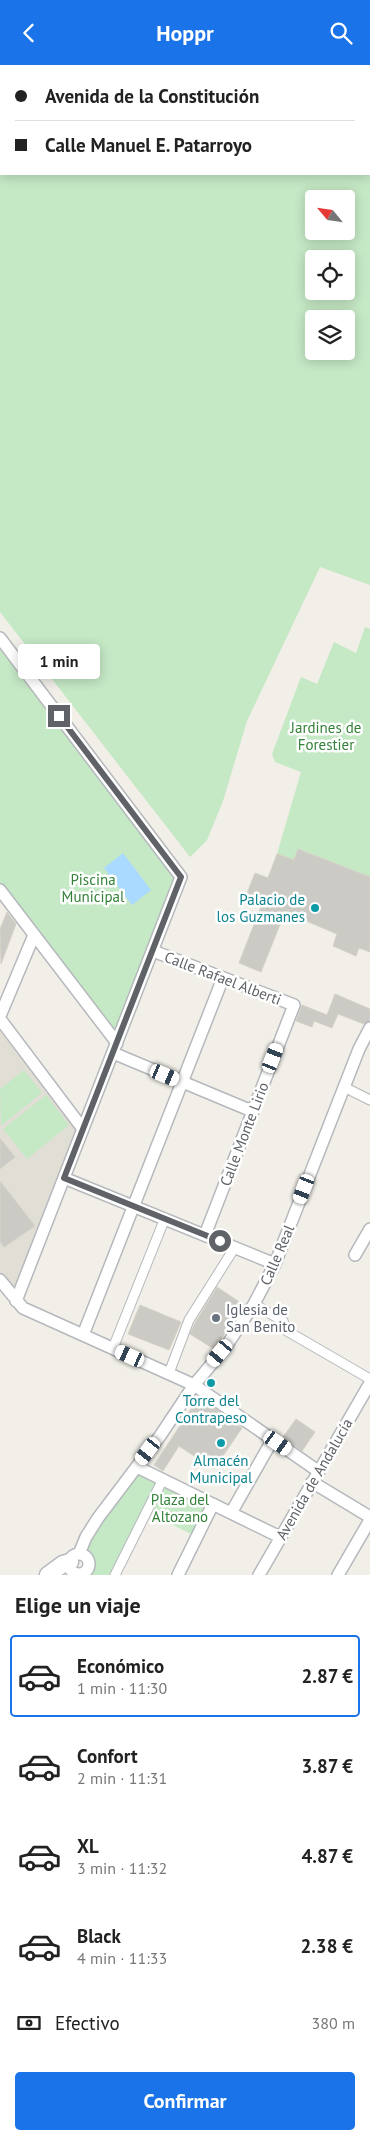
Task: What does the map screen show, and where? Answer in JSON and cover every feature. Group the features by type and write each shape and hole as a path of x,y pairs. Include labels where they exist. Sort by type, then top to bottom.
{"main road":[{"path":"48,1575 63,1564 77,1569"}],"street":[{"path":"0,638 181,877 16,1301"},
{"path":"0,890 115,1048 183,1082 252,1111"},
{"path":"34,935 0,1017 83,1129"},
{"name":"Calle Rafael Alberti","path":"153,951 294,1005"},
{"path":"83,1335 223,978"},
{"name":"Calle Monte Lirio","path":"205,1235 294,1005"},
{"name":"Calle Real","path":"77,1569 86,1537 98,1518 137,1467 194,1385 225,1348 254,1304 275,1264 359,1049 370,1029"},
{"path":"344,1087 370,1100"},
{"path":"64,1178 275,1264"},
{"path":"113,1349 165,1218"},
{"path":"355,1255 370,1229"},
{"path":"169,1373 189,1319 235,1247"},
{"path":"0,1280 23,1308 194,1385 318,1471"},
{"path":"254,1304 283,1321 287,1331 370,1381"},
{"name":"Avenida de Andalucía","path":"259,1575 370,1381"},
{"path":"231,1513 273,1439"},
{"path":"137,1467 280,1537"},
{"path":"115,1575 163,1479"},
{"path":"312,1482 370,1518 338,1575"},
{"path":"178,1575 213,1504"}],"shaded area":[{"path":"0,1019 83,1129 16,1301 0,1280"}],"green space":[{"path":"0,175 370,175 370,585 320,567 247,721 223,801 207,840 190,857 0,612"},
{"name":"Jardines de Forestier","path":"365,627 370,629 370,877 299,849 294,860 277,854 301,772 275,762 272,754 301,677 317,684 334,642 356,653"},
{"name":"Piscina Municipal","path":"0,638 181,877 117,1043 0,890"},
{"path":"24,1070 42,1093 1,1126 0,1089"},
{"path":"46,1095 69,1125 27,1159 3,1129"},
{"name":"Plaza del Altozano","path":"137,1467 213,1504 197,1537 147,1512 115,1575 81,1575 88,1565 87,1560 82,1555 86,1537"}],"water":[{"path":"123,853 151,890 132,905 104,868"}],"building":[{"name":"Palacio de los Guzmanes","path":"298,849 370,877 370,952 359,948 356,956 333,946 337,934 285,912 261,972 239,963 262,904 246,896 255,873 268,878 277,854 294,860"},
{"path":"7,912 16,924 1,964 0,929"},
{"path":"335,994 370,1009 370,1021 364,1024 338,1014 332,1028 314,1021 312,1027 296,1021 302,1005 327,1015"},
{"path":"0,1138 15,1157 0,1169"},
{"path":"0,1181 35,1226 4,1247 0,1241"},
{"name":"Iglesia de San Benito","path":"217,1287 244,1305 214,1349 190,1334"},
{"path":"140,1305 181,1322 169,1350 128,1334"},
{"path":"199,1397 242,1428 214,1469 179,1446 163,1471 154,1465"},
{"path":"296,1419 315,1432 302,1451 283,1437"}],"place":[{"name":"Palacio de los Guzmanes","path":"315,908"},
{"name":"Iglesia de San Benito","path":"216,1318"},
{"name":"Torre del Contrapeso","path":"211,1383"},
{"name":"Almacén Municipal","path":"221,1443"}],"route":[{"path":"59,716 181,877 64,1178 220,1241"}]}
